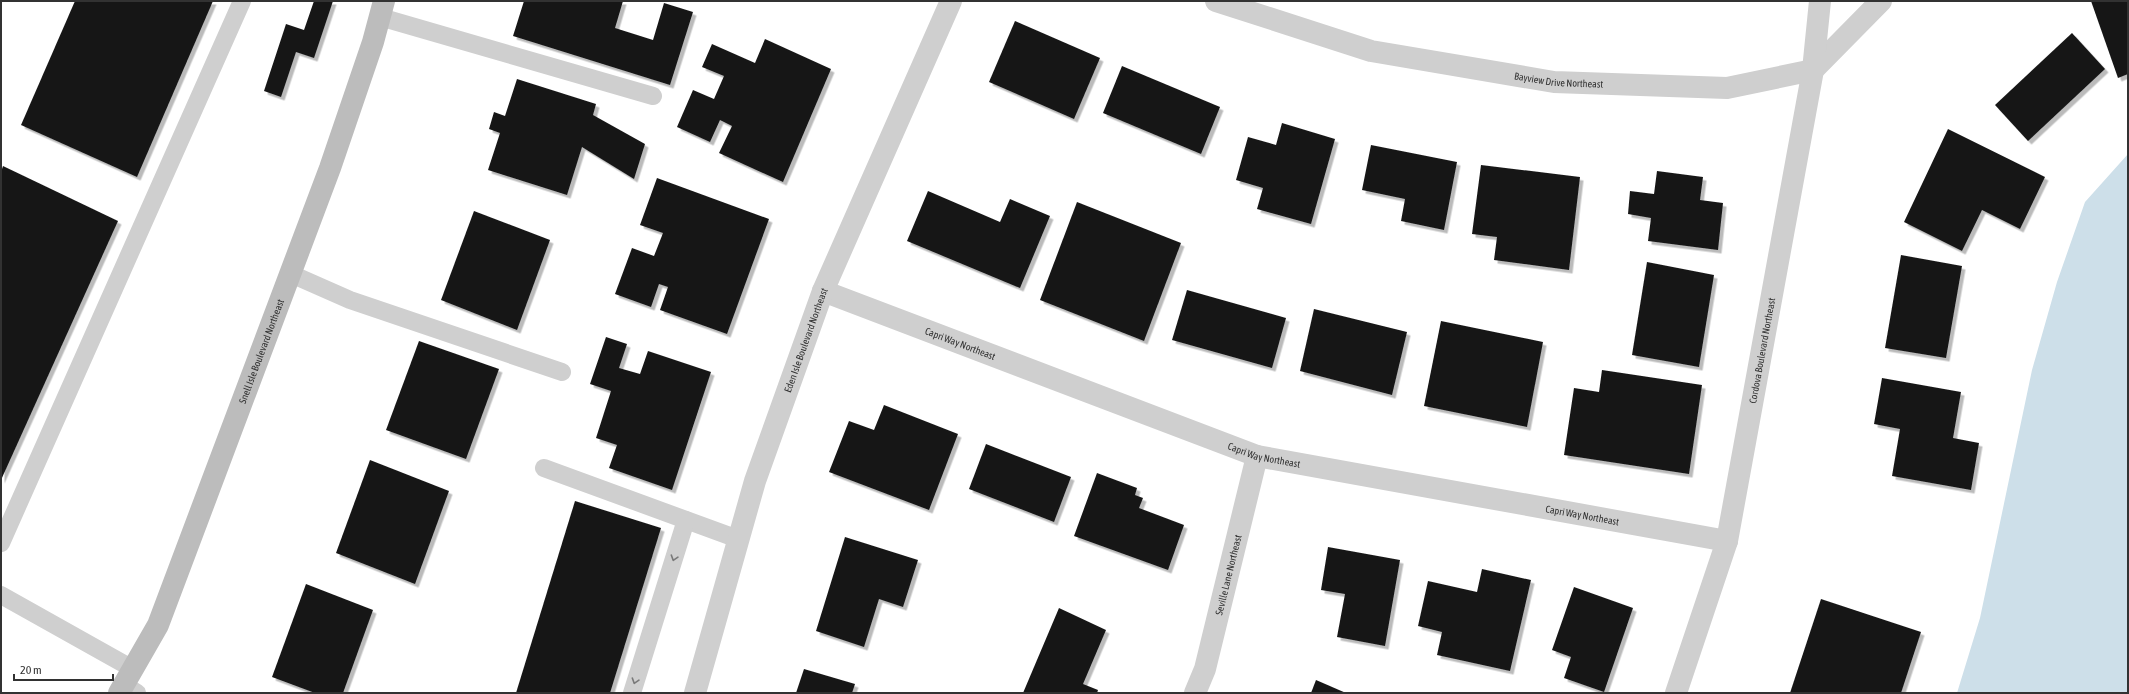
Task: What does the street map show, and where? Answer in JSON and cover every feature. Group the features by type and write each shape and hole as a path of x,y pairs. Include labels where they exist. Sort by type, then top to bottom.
{"street":[{"name":"Eden Isle Boulevard Northeast","path":"695,693 755,482 823,292 951,1"},
{"name":"Bayview Drive Northeast","path":"1216,1 1371,51 1554,82 1727,88 1813,70"},
{"name":"Cordova Boulevard Northeast","path":"1676,693 1727,542 1813,70 1820,1"},
{"path":"1813,70 1881,1"},
{"name":"Snell Isle Boulevard Northeast","path":"128,685 158,625 291,274 330,168 382,9"},
{"name":"Capri Way Northeast","path":"823,292 1257,456 1727,542"},
{"name":"Seville Lane Northeast","path":"1195,693 1205,669 1257,456"}],"lane":[{"path":"1,543 242,1"},
{"path":"382,9 653,96"},
{"path":"291,274 350,300 562,372"},
{"path":"544,468 738,539"},
{"path":"632,693 686,520"},
{"path":"1,595 128,685"}],"water":[{"path":"2128,154 2128,693 1957,693 1980,618 2032,370 2057,282 2085,202"}],"building":[{"path":"75,1 213,1 137,177 21,125"},
{"path":"314,1 333,1 314,58 296,52 281,97 264,91 286,24 304,30"},
{"path":"524,1 623,1 615,28 653,40 664,3 693,12 670,85 513,36"},
{"path":"2091,1 2128,1 2128,74 2118,78"},
{"path":"1015,21 1100,58 1074,119 989,82"},
{"path":"2072,33 2105,69 2028,141 1995,105"},
{"path":"765,39 831,69 783,182 719,153 732,126 720,120 710,142 677,127 693,90 714,99 724,76 702,67 712,44 755,63"},
{"path":"1122,66 1220,107 1201,154 1103,113"},
{"path":"517,79 596,104 593,115 645,144 634,179 582,147 567,195 488,170 500,133 489,129 494,112 505,116"},
{"path":"1282,123 1335,139 1311,224 1257,209 1263,188 1236,180 1248,137 1276,145"},
{"path":"1948,129 2045,177 2020,229 1982,210 1962,251 1904,222"},
{"path":"1371,145 1457,162 1444,230 1401,221 1405,199 1362,190"},
{"path":"1481,165 1580,177 1569,270 1494,260 1497,237 1472,234"},
{"path":"3,166 118,221 1,480 1,172"},
{"path":"1657,171 1703,177 1700,200 1723,203 1718,250 1648,241 1651,218 1628,214 1630,191 1654,194"},
{"path":"657,178 769,219 727,334 660,310 668,287 659,284 651,307 615,294 632,248 654,256 663,233 640,225"},
{"path":"928,191 1000,222 1010,199 1050,216 1020,288 907,241"},
{"path":"1077,202 1181,243 1144,341 1040,300"},
{"path":"474,211 550,240 517,330 441,300"},
{"path":"1901,255 1962,266 1946,358 1885,348"},
{"path":"1647,262 1714,275 1699,367 1632,355"},
{"path":"1187,290 1286,318 1272,368 1172,340"},
{"path":"1314,309 1407,332 1392,395 1300,371"},
{"path":"1441,321 1543,342 1527,427 1424,406"},
{"path":"606,337 627,344 619,368 640,374 648,351 711,372 672,490 609,468 617,445 596,438 611,391 590,384"},
{"path":"419,341 499,369 466,459 386,430"},
{"path":"1602,370 1702,385 1689,474 1564,455 1574,388 1599,392"},
{"path":"1882,378 1961,392 1953,438 1979,443 1971,490 1892,476 1900,429 1874,424"},
{"path":"884,405 958,434 929,510 829,472 849,421 874,430"},
{"path":"986,444 1071,477 1054,522 969,489"},
{"path":"370,460 449,491 415,584 336,553"},
{"path":"1097,473 1137,488 1135,495 1143,498 1139,508 1184,525 1168,570 1074,536"},
{"path":"575,501 661,528 610,693 516,693"},
{"path":"845,537 918,560 903,607 879,599 864,647 816,631"},
{"path":"1328,547 1400,560 1385,646 1337,637 1345,594 1321,590"},
{"path":"1482,569 1531,580 1510,671 1437,655 1442,632 1418,626 1428,581 1477,592"},
{"path":"306,584 373,610 343,693 315,693 272,677"},
{"path":"1574,587 1633,608 1604,692 1564,678 1571,657 1552,650"},
{"path":"1821,599 1921,632 1901,693 1790,693"},
{"path":"1059,608 1106,630 1083,684 1098,690 1097,693 1023,693"},
{"path":"804,669 855,684 852,693 796,693"},
{"path":"1316,680 1346,693 1311,693"}]}
